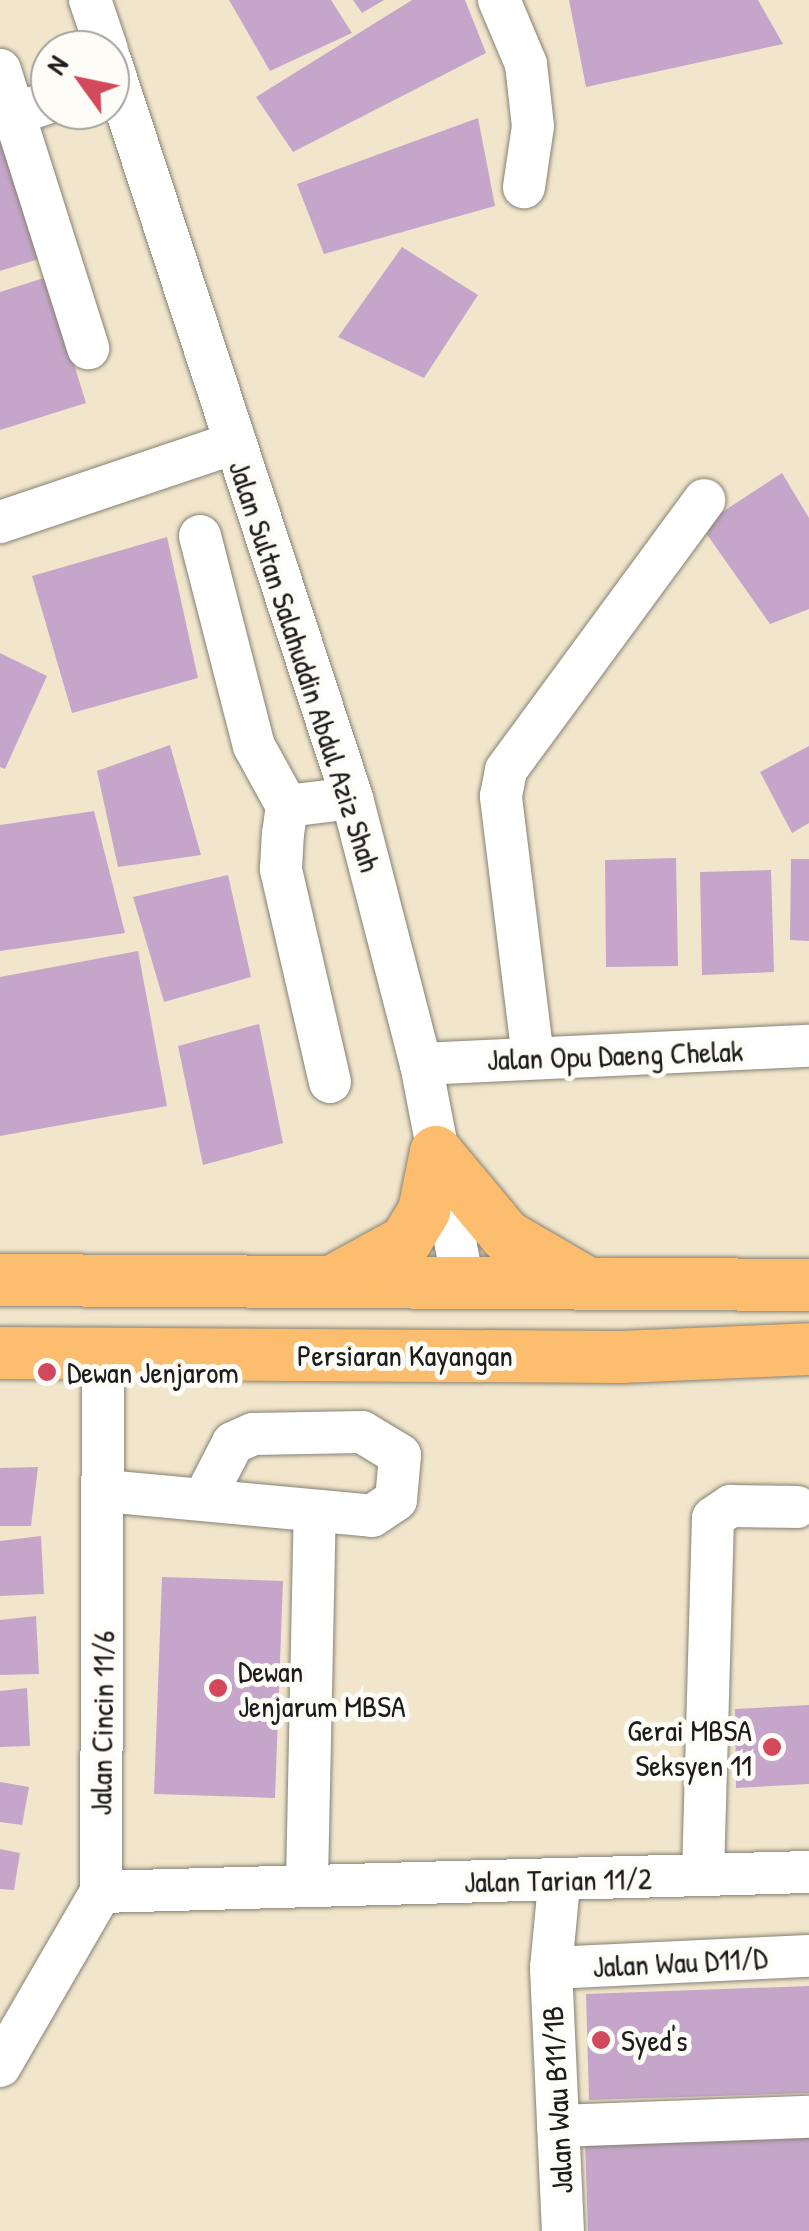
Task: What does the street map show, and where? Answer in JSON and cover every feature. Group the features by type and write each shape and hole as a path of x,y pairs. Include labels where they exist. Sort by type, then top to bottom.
{"main road":[{"path":"436,1152 506,1236 586,1282"},
{"path":"330,1282 406,1240 424,1211 436,1152"},
{"path":"0,1280 809,1285"},
{"path":"463,1283 503,1326 622,1357"},
{"name":"Persiaran Kayangan","path":"0,1353 622,1357 809,1348"}],"street":[{"name":"Jalan Sultan Salahuddin Abdul Aziz Shah","path":"90,0 99,30"},
{"path":"499,0 526,64 534,126 524,187"},
{"path":"0,70 30,105"},
{"name":"Jalan Sultan Salahuddin Abdul Aziz Shah","path":"130,125 352,798 421,1064 463,1283"},
{"path":"38,130 88,348"},
{"path":"0,522 235,443"},
{"path":"533,1058 501,796 506,770 704,500"},
{"path":"200,536 254,746 287,806 281,869 330,1082"},
{"path":"287,806 352,798"},
{"name":"Jalan Opu Daeng Chelak","path":"421,1064 809,1046"},
{"name":"Jalan Cincin 11/6","path":"0,2066 100,1892 103,1353"},
{"path":"105,1492 206,1495 372,1516 396,1500 400,1456 362,1432 254,1434 233,1443 206,1495"},
{"path":"703,1875 712,1518 730,1506 798,1507"},
{"path":"307,1882 315,1511"},
{"name":"Jalan Tarian 11/2","path":"100,1892 307,1882 559,1885 809,1872"},
{"name":"Jalan Wau B11/1B","path":"559,1885 551,1968 563,2231"},
{"name":"Jalan Wau D11/D","path":"551,1968 809,1956"},
{"path":"558,2126 809,2117"}],"building":[{"path":"229,0 331,0 352,33 270,71"},
{"path":"353,0 384,0 362,13"},
{"path":"412,0 465,0 486,53 293,152 256,97"},
{"path":"569,0 758,0 783,44 586,87"},
{"path":"478,118 495,206 324,254 297,184"},
{"path":"10,139 45,257 0,271 0,142"},
{"path":"402,247 478,295 424,378 338,337"},
{"path":"47,277 86,403 0,430 0,292"},
{"path":"782,473 809,518 809,609 770,624 701,526"},
{"path":"167,537 198,678 72,713 32,576"},
{"path":"0,653 47,676 5,769 0,767"},
{"path":"170,745 201,855 118,867 97,771"},
{"path":"809,746 809,823 792,833 760,772"},
{"path":"94,811 125,933 0,951 0,825"},
{"path":"676,858 678,966 606,967 605,860"},
{"path":"791,859 809,859 809,941 790,940"},
{"path":"771,870 774,972 702,975 700,872"},
{"path":"228,875 251,977 164,1002 133,897"},
{"path":"138,951 167,1106 0,1136 0,977"},
{"path":"259,1024 283,1143 203,1165 178,1046"},
{"path":"38,1467 31,1526 0,1526 0,1468"},
{"path":"41,1536 44,1594 0,1596 0,1541"},
{"name":"Dewan Jenjarum MBSA","path":"162,1577 283,1581 275,1798 154,1794"},
{"path":"36,1616 39,1674 0,1675 0,1620"},
{"path":"27,1688 30,1746 0,1747 0,1691"},
{"name":"Gerai MBSA Seksyen 11","path":"809,1705 809,1784 736,1788 735,1709"},
{"path":"0,1782 29,1787 22,1825 0,1822"},
{"path":"0,1849 20,1853 14,1890 0,1889"},
{"path":"809,1986 809,2093 589,2100 586,1994"},
{"path":"809,2132 809,2231 588,2231 585,2139"}],"place":[{"name":"Dewan Jenjarom","path":"47,1372"},
{"name":"Dewan Jenjarum MBSA","path":"218,1688"},
{"name":"Gerai MBSA Seksyen 11","path":"772,1747"},
{"name":"Syed's","path":"601,2040"}]}
